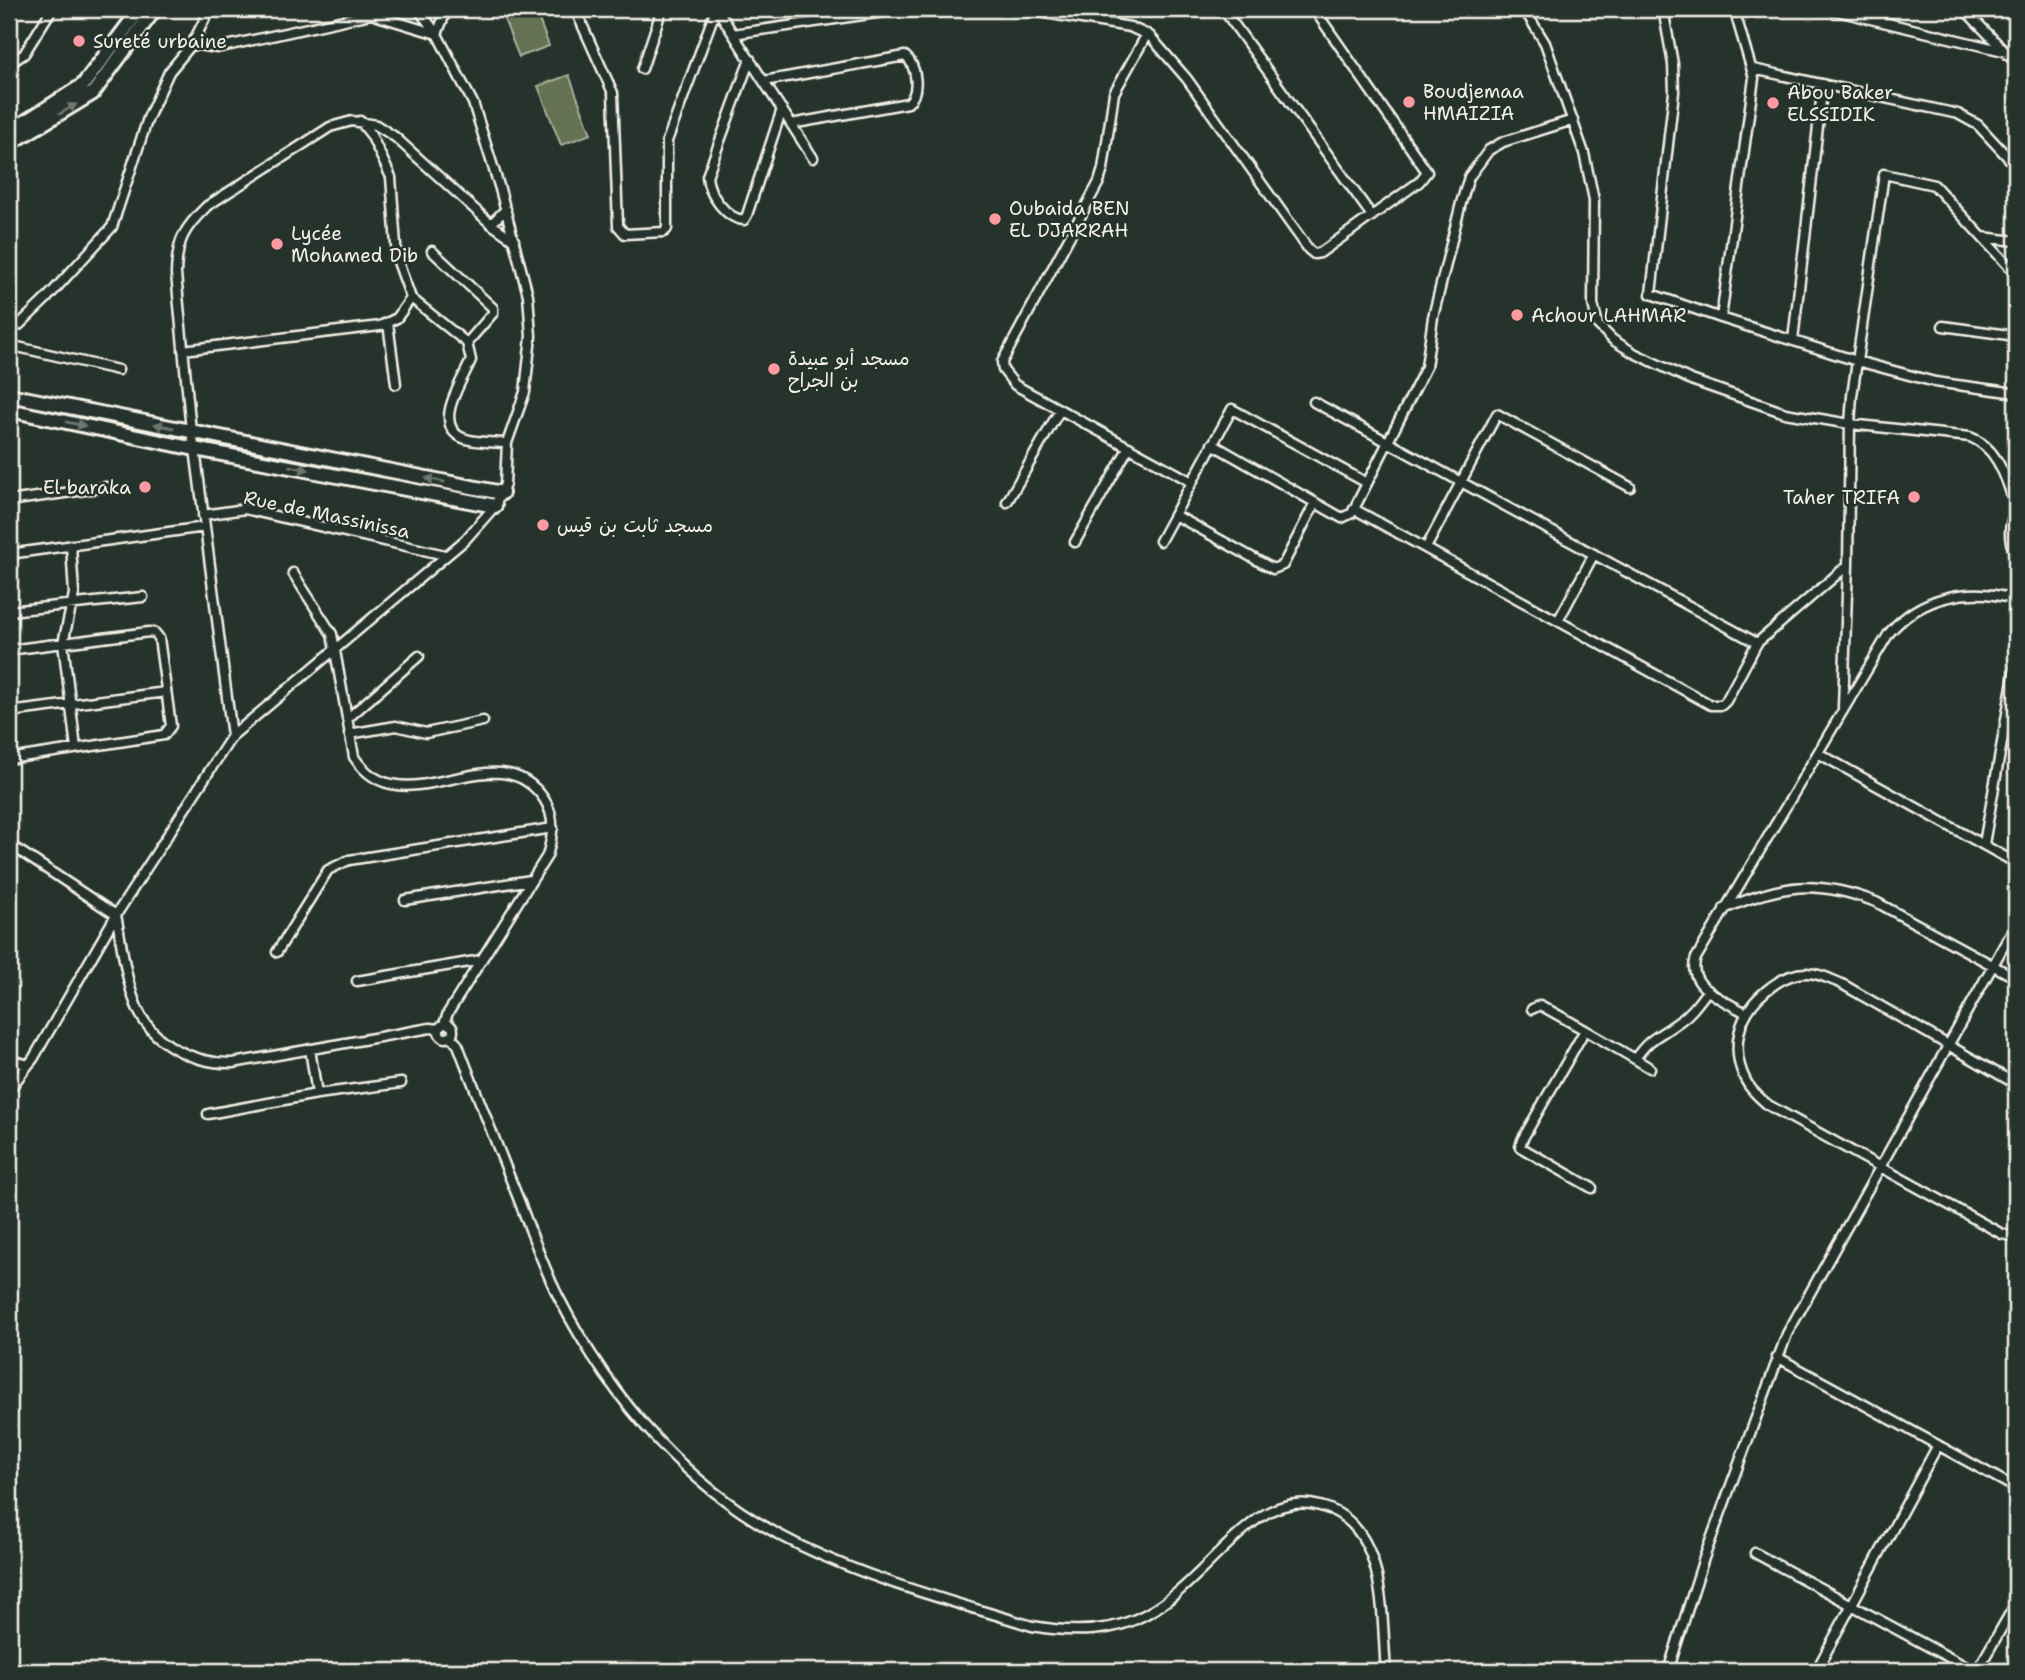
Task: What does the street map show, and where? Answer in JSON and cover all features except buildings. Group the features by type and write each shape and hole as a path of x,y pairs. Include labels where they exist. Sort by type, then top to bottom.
{"main road":[{"path":"9,132 83,85 140,9"},
{"path":"9,144 93,93 155,9"},
{"path":"9,395 502,493"},
{"path":"9,410 195,449 495,506"}],"street":[{"path":"9,13 12,9"},
{"path":"9,64 23,54 52,9"},
{"path":"9,327 19,325 46,299 112,227 148,118 169,72 192,44 210,9"},
{"path":"9,1090 28,1065 116,915 232,736 465,540 495,506 502,493 508,443 525,392 531,336 528,295 506,209 473,103 437,34 418,9"},
{"path":"437,34 447,9"},
{"path":"575,9 613,93 618,226 625,234 664,232 667,229 667,141 716,9"},
{"path":"642,69 662,9"},
{"path":"716,9 813,158"},
{"path":"733,34 904,9"},
{"path":"1021,9 1130,27 1147,34 1159,44 1314,254 1320,253 1419,182 1425,176 1426,168 1314,9"},
{"path":"1223,9 1372,216"},
{"path":"1521,9 1545,43 1584,153 1594,200 1593,304 1598,325 1613,340 1634,353 1691,380 1785,413 1980,441 1993,453 2016,507 2010,532 2011,546 2016,555"},
{"path":"1663,9 1673,64 1674,92 1651,294 1857,361 1935,382 2016,393"},
{"path":"1721,318 1754,78 1734,9"},
{"path":"1829,9 2016,54"},
{"path":"1964,9 2016,63"},
{"path":"192,44 217,48 371,14 437,34"},
{"path":"1147,34 1114,93 1099,182 1002,362 1003,370 1015,384 1192,482"},
{"path":"764,81 905,56 912,63 916,90 912,101 791,124"},
{"path":"750,59 707,176 707,182 724,212 735,220 744,220 747,215 782,109"},
{"path":"1753,69 1958,114 1978,125 2016,166"},
{"path":"1793,340 1823,84"},
{"path":"1213,444 1342,519 1348,517 1426,366 1433,317 1469,177 1489,150 1503,142 1573,120"},
{"path":"232,736 191,431 176,274 181,236 207,206 330,127 360,121 376,125 395,137 491,224 514,240"},
{"path":"360,121 371,135 391,177 397,259 411,298 467,344 471,360 448,411 451,426 464,439 508,443"},
{"path":"1843,710 1850,424 1884,174 1934,185 2016,274"},
{"path":"491,224 506,209"},
{"path":"1982,237 2016,241"},
{"path":"432,251 493,308 493,313 467,344"},
{"path":"183,350 380,326 397,317 411,298"},
{"path":"388,323 397,384"},
{"path":"1943,326 2016,336"},
{"path":"9,345 118,370"},
{"path":"1314,402 1757,643"},
{"path":"1160,541 1232,409 1367,483"},
{"path":"1007,502 1060,410"},
{"path":"1426,548 1497,414 1630,486"},
{"path":"1075,542 1129,447"},
{"path":"9,500 106,487"},
{"path":"1175,514 1273,569 1283,565 1315,503"},
{"name":"Rue de Massinissa","path":"203,515 245,509 445,555"},
{"path":"1354,509 1716,706 1726,701 1757,643 1848,565"},
{"path":"9,554 205,527"},
{"path":"71,545 73,603 63,643 76,748"},
{"path":"1558,621 1594,554"},
{"path":"293,573 326,621 336,648 354,757 363,771 379,781 410,786 487,773 514,773 537,789 552,816 553,828 547,856 448,1013 441,1037 451,1037 458,1045 546,1270 575,1327 624,1404 681,1464 734,1506 798,1545 867,1574 1032,1626 1058,1631 1110,1628 1136,1620 1173,1596 1261,1516 1280,1507 1298,1503 1317,1505 1345,1517 1359,1530 1370,1549 1377,1575 1386,1671"},
{"path":"1746,1013 1707,990 1694,976 1693,965 1889,633 1912,611 1956,596 1983,593 2016,600"},
{"path":"9,611 143,597"},
{"path":"9,650 149,632 155,634 159,638 171,726 164,736 9,759"},
{"path":"346,719 419,656"},
{"path":"1984,844 2016,663"},
{"path":"9,712 166,692"},
{"path":"349,734 396,726 426,733 483,721"},
{"path":"1818,753 2016,863"},
{"path":"276,952 322,878 336,865 349,860 553,828"},
{"path":"9,844 116,915 136,1006 145,1022 158,1036 187,1056 217,1063 233,1063 442,1027"},
{"path":"405,900 531,880"},
{"path":"1724,909 1759,894 1786,888 1831,888 1876,902 2016,978"},
{"path":"1668,1671 1704,1559 1777,1357 1797,1312 2016,924"},
{"path":"357,981 481,960"},
{"path":"2016,1084 1824,976 1807,973 1793,975 1775,984 1753,1002 1738,1033 1743,1073 1753,1092 1768,1105 2002,1234 2016,1237"},
{"path":"1635,1059 1642,1048 1661,1032 1685,1017 1707,990"},
{"path":"1532,1009 1540,1005 1650,1068"},
{"path":"1585,1030 1520,1147 1591,1188"},
{"path":"310,1049 317,1094"},
{"path":"9,1059 28,1065"},
{"path":"208,1114 317,1094 401,1083"},
{"path":"1777,1357 2016,1488"},
{"path":"1816,1671 1938,1445"},
{"path":"1755,1553 1975,1671 2016,1603"}],"green space":[{"path":"500,9 535,9 549,46 519,57"},
{"path":"569,75 591,134 561,145 538,86"}],"place":[{"name":"Sureté urbaine","path":"79,41"},
{"name":"Boudjemaa HMAIZIA","path":"1409,102"},
{"name":"Abou Baker ELSSIDIK","path":"1773,103"},
{"name":"Oubaida BEN EL DJARRAH","path":"995,219"},
{"name":"Lycée Mohamed Dib","path":"277,244"},
{"name":"Achour LAHMAR","path":"1517,315"},
{"name":"مسجد أبو عبيدة بن الجراح","path":"774,369"},
{"name":"El baraka","path":"145,487"},
{"name":"Taher TRIFA","path":"1914,497"},
{"name":"مسجد ثابت بن قيس","path":"543,525"}]}
